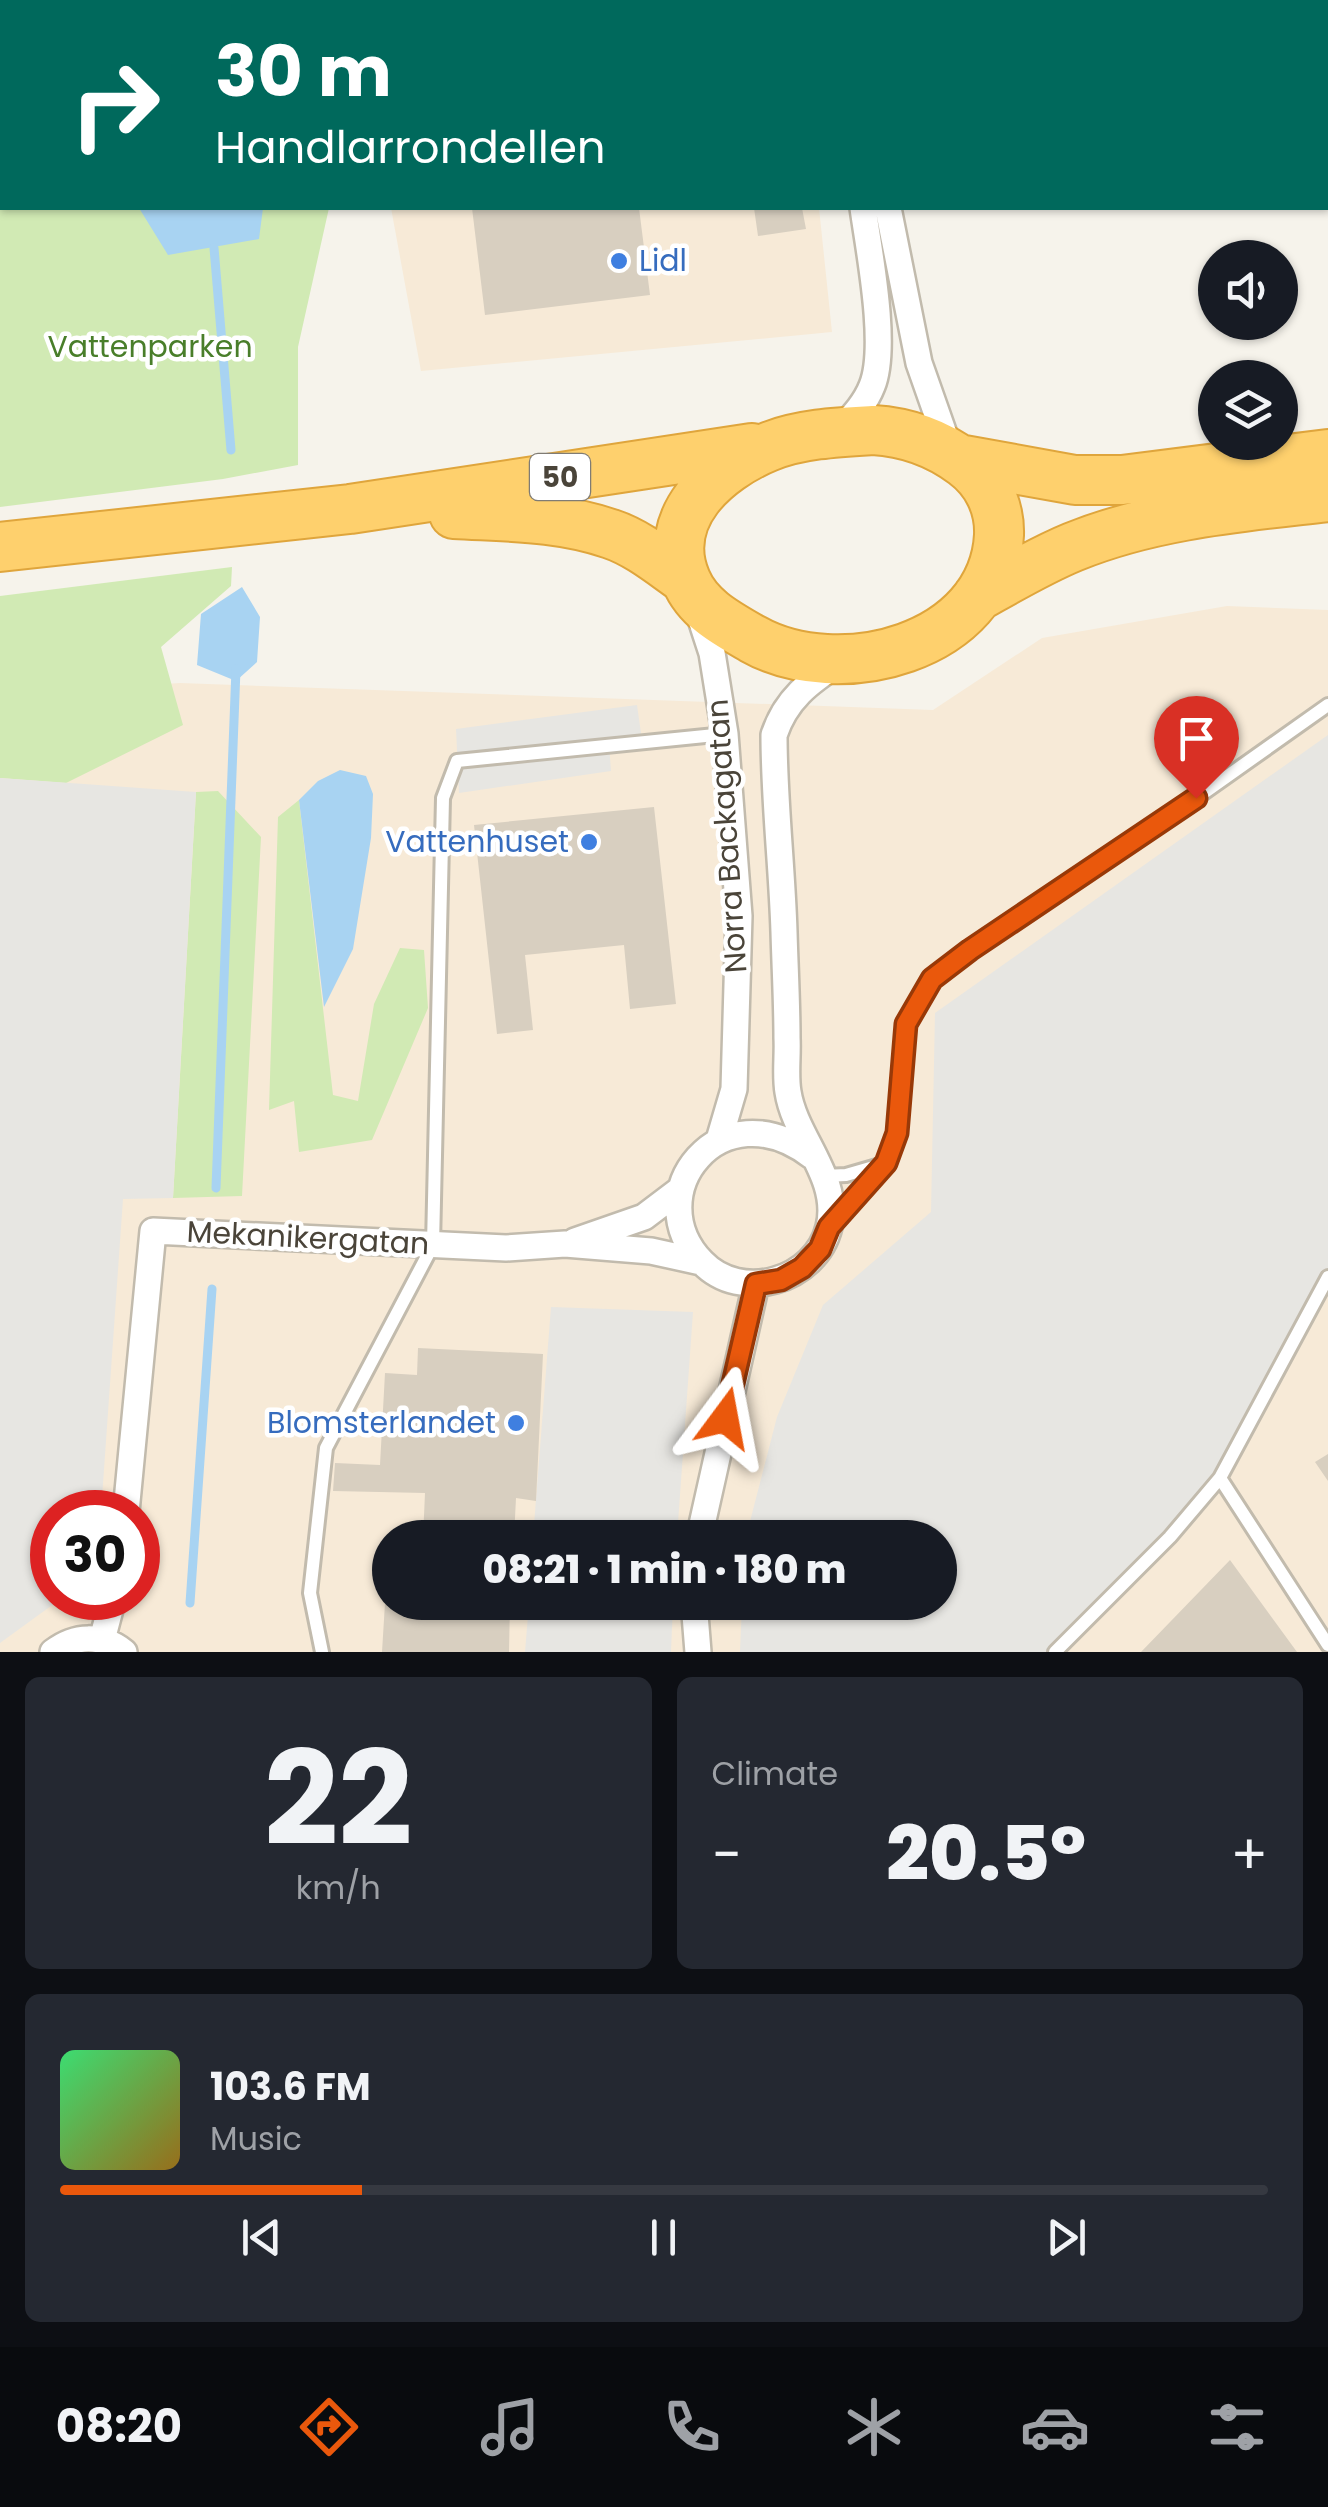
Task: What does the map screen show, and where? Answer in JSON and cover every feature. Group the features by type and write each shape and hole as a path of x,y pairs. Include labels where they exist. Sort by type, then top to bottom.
{"highway":[{"path":"978,597 998,543 997,510 983,481 955,456 923,439 894,432 838,432 770,446 732,464 693,502 680,532 679,548 689,586 715,616 788,655 841,661 894,652 924,639 978,597 1034,564 1076,546 1136,526 1200,512 1328,497"},
{"name":"50","path":"0,546 350,509 770,446"},
{"path":"955,456 1075,480 1122,480 1328,454"},
{"name":"50","path":"350,509 538,518 577,525 613,534 640,548 689,586"}],"street":[{"path":"838,432 860,407 876,370 873,291 863,210"},
{"path":"888,210 919,363 955,456"},
{"name":"Norra Backagatan","path":"689,586 712,653 724,734 739,916 734,1089 720,1140"},
{"name":"Norra Backagatan","path":"818,1166 788,1093 784,910 774,735 781,714 794,696 841,661"},
{"path":"743,1132 768,1132 792,1141 818,1166 831,1201 829,1227 820,1249 802,1268 781,1280 756,1284 736,1282 701,1262 686,1240 679,1215 681,1189 702,1153 720,1140 743,1132"},
{"name":"Mekanikergatan","path":"565,1244 644,1217 681,1189"},
{"name":"Mekanikergatan","path":"128,1490 152,1231 506,1248 565,1244 651,1251 701,1262"},
{"path":"703,1520 756,1284"},
{"path":"53,1652 70,1641 86,1638 113,1646 113,1620"},
{"path":"695,1620 698,1652"}],"lane":[{"path":"829,1227 886,1163 897,1133 906,1024 932,979 1328,706"},
{"path":"322,1652 310,1593 326,1448 433,1245 443,798 457,761 724,734"},
{"path":"818,1166 846,1176 886,1163"},
{"path":"1055,1652 1170,1537 1220,1478 1328,1278"},
{"path":"1220,1478 1328,1645"}],"shaded area":[{"path":"391,210 819,210 832,332 421,371"},
{"path":"1227,606 1328,610 1328,1652 0,1652 0,695 180,683 933,710 1042,638"},
{"path":"637,705 642,740 609,744 611,771 459,793 456,729"},
{"path":"1328,735 1328,1277 1213,1486 1052,1652 740,1652 741,1620 957,1620 957,1520 750,1520 777,1417 823,1305 931,1212 935,1013"},
{"path":"0,778 196,792 173,1198 123,1199 103,1490 30,1490 32,1620 0,1643"},
{"path":"551,1307 693,1312 678,1520 534,1520"},
{"path":"528,1620 672,1620 671,1652 525,1652"}],"green space":[{"name":"Vattenparken","path":"0,210 329,210 298,347 298,465 223,479 0,507"},
{"path":"232,567 231,586 161,647 183,725 66,783 0,778 0,596"},
{"path":"218,791 261,837 242,1196 173,1198 196,792"},
{"path":"299,800 333,1095 358,1101 374,1004 400,948 424,950 428,1008 372,1140 299,1152 294,1101 269,1110 278,817"}],"water":[{"name":"Vattenparken","path":"140,210 263,210 259,239 168,255"},
{"path":"242,587 260,617 257,662 236,681 197,665 201,614"},
{"path":"340,770 366,776 373,794 371,838 353,949 324,1007 299,800 318,781"}],"building":[{"path":"472,210 639,210 650,295 485,315"},
{"path":"754,210 802,210 806,229 758,236"},
{"path":"654,807 676,1004 630,1009 624,945 525,955 533,1030 497,1034 474,825"},
{"path":"418,1348 543,1354 536,1501 516,1498 515,1520 424,1520 425,1493 333,1491 335,1463 380,1465 385,1373 417,1375"},
{"path":"1328,1454 1328,1481 1315,1462"},
{"path":"1230,1560 1297,1652 1141,1652"},
{"path":"384,1620 510,1620 509,1652 382,1652"}],"waterway":[{"path":"214,248 231,450"},
{"path":"216,1188 236,669"},
{"path":"190,1603 212,1289"}],"place":[{"name":"Lidl","path":"619,261"},
{"name":"Vattenhuset","path":"589,842"},
{"name":"Blomsterlandet","path":"516,1423"}],"route":[{"path":"725,1418 756,1284 781,1280 802,1268 820,1249 829,1227 886,1163 897,1133 906,1024 932,979 1196,798"}]}
